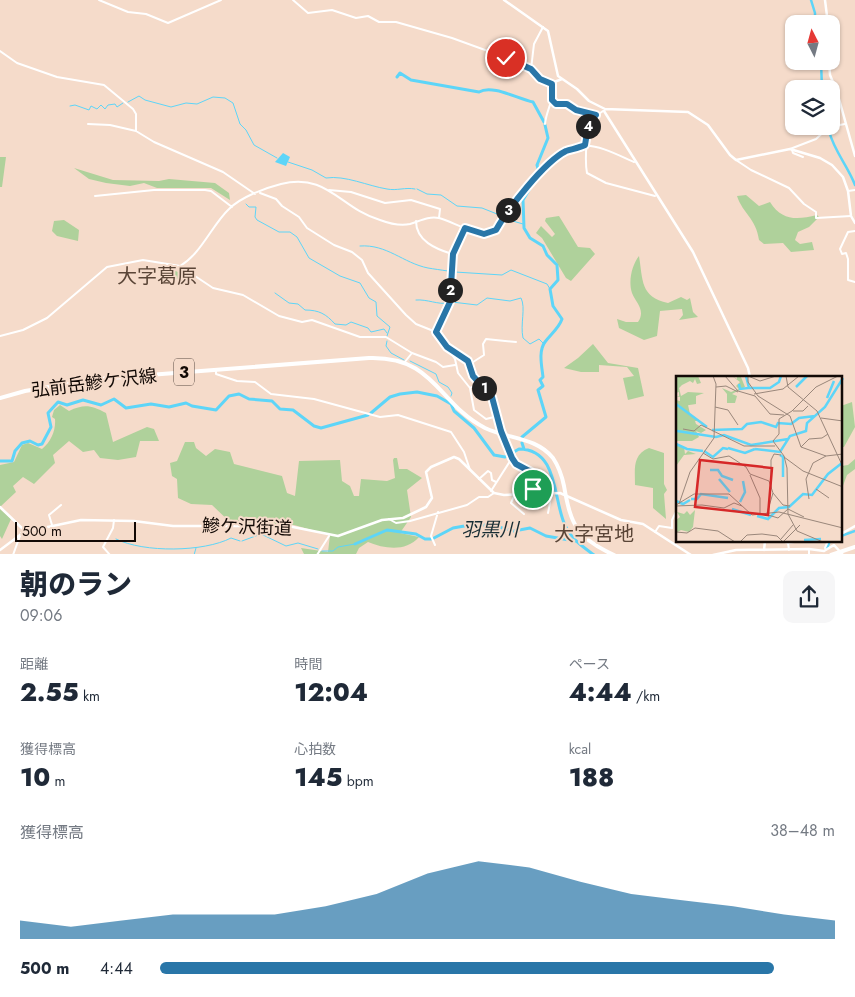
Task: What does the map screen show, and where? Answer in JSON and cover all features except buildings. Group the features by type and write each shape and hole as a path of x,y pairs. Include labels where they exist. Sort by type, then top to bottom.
{"main road":[{"name":"弘前岳鰺ケ沢線","path":"0,398 25,391 89,380 369,358 386,358 404,362"},
{"name":"3","path":"404,362 429,377 475,422 541,447 552,457 560,471 570,516 580,533 595,546 614,554"},
{"path":"831,554 842,553 855,547"}],"street":[{"path":"99,0 128,12 146,14 168,23 221,0"},
{"path":"293,0 308,12 314,14 332,10 356,18 368,16 379,22 396,22 452,38 510,59 531,69 540,79 552,84 562,79"},
{"path":"504,0 543,27 549,34 556,69 562,79 577,89 589,101 604,110 655,196 692,252 748,368 750,376"},
{"path":"825,0 827,15"},
{"path":"531,69 534,44 543,27"},
{"path":"0,51 16,63 52,75 104,85 133,109 136,114 136,131"},
{"path":"830,70 838,92 855,156"},
{"path":"545,124 548,106 552,100 552,84"},
{"path":"552,100 556,104 567,104 576,110 596,115"},
{"path":"655,196 606,183 588,175 586,169 588,153 585,145 589,121 596,115 604,110 688,112 708,125 730,155 736,160 751,170 789,188 804,204 816,212 816,218 851,216"},
{"path":"88,124 110,125 136,131 154,142 223,172 255,194"},
{"path":"736,160 791,149 816,139 829,128 845,124"},
{"path":"180,266 232,207 255,194 282,184 311,182 328,190 356,211 376,219 406,224 428,217 439,218 484,234 493,233 514,202 566,151 585,145 606,150 634,162"},
{"path":"791,149 793,153 803,157"},
{"path":"791,149 810,154 832,165 843,177 848,191 851,216 855,223"},
{"path":"95,196 154,190 205,190 211,191 232,207"},
{"path":"328,190 351,192 385,203 406,200 423,202 440,209 439,218"},
{"path":"848,191 855,190"},
{"path":"260,192 276,199 282,206 299,216 307,228 334,245 352,252 362,260 368,273 406,315 416,324 436,332 455,359 455,366 470,388 474,410 486,419 498,416"},
{"path":"416,221 416,226 424,240 453,254"},
{"path":"436,332 450,302 453,254 465,228"},
{"path":"855,231 848,232 840,249 841,253 846,253 848,259 848,280 855,282"},
{"path":"0,336 23,330 47,318 107,267 138,260 180,266 212,288 246,297 255,304 279,316 302,322 312,320 360,337 386,337 412,353 436,362 443,367 455,366"},
{"path":"470,364 484,355 483,344 486,339 516,342"},
{"path":"447,347 470,364 473,376 492,397 512,458 516,464 533,473 541,483 544,492"},
{"path":"404,362 412,353"},
{"path":"215,370 216,374 228,378 255,382 271,394 314,399 377,416 398,415 451,432 463,451 470,470"},
{"path":"470,388 479,383"},
{"name":"鰺ケ沢街道","path":"0,550 25,531 77,520 114,520 177,526 288,526 329,536 342,536 360,527 388,519 403,518 429,504 432,495 426,474 431,467 454,457 492,492"},
{"path":"388,519 396,523 410,521 467,505 479,497 488,497 512,458"},
{"path":"479,479 488,471 491,473 492,480 497,482"},
{"path":"533,473 530,475 529,484 537,493"},
{"path":"492,492 515,494 553,492 566,494 621,520 640,523 692,554"},
{"path":"548,513 553,492"},
{"path":"515,494 511,503 524,514"},
{"path":"52,525 49,515 61,505"},
{"path":"0,507 25,531"},
{"path":"435,545 431,536 438,512"},
{"path":"654,532 659,526 672,528 672,520 676,512"},
{"path":"110,554 103,547 113,528 114,520"},
{"path":"842,533 855,526"},
{"path":"13,554 20,533"},
{"path":"316,554 329,536"},
{"path":"764,550 765,542"},
{"path":"785,542 794,542"},
{"path":"825,548 828,542"},
{"path":"788,543 789,550"},
{"path":"713,554 733,550 810,549 824,551 834,545 842,553"},
{"path":"809,554 810,549"}],"green space":[{"path":"0,157 6,157 2,187 0,187"},
{"path":"74,168 113,180 159,181 169,179 215,183 229,193 230,200 211,188 157,188 144,183 130,186 106,183 89,179"},
{"path":"746,195 759,206 770,202 780,213 791,218 817,215 819,217 809,227 798,232 795,240 800,244 812,242 814,250 791,252 783,243 764,244 759,240 755,226 737,196"},
{"path":"559,216 578,247 590,248 595,254 571,281 566,278 542,238 536,233 541,226 552,237 555,234 545,221 546,218"},
{"path":"64,220 79,230 78,241 57,236 52,231 54,221"},
{"path":"639,256 644,286 648,292 659,300 668,303 681,297 687,300 690,298 693,312 698,317 679,320 683,315 682,309 660,311 657,336 644,340 619,328 617,319 626,322 638,322 640,318 641,310 632,293 630,283 633,268"},
{"path":"160,265 178,272 184,266 188,274 177,279 158,270"},
{"path":"593,344 608,363 638,368 644,396 628,400 623,378 634,376 627,367 599,365 599,372 581,372 564,368"},
{"path":"852,402 855,427 844,447 842,447 842,406"},
{"path":"60,405 69,411 88,406 106,413 113,442 147,427 154,429 159,441 140,441 136,457 118,460 100,458 94,450 83,452 69,441 53,455 55,463 34,484 23,477 13,486 16,492 0,507 0,465 14,462 22,445 28,443 42,449 45,446 54,431 55,419 52,417 54,410"},
{"path":"185,442 194,442 196,448 206,456 215,449 230,452 234,464 282,476 287,493 295,496 299,461 340,460 342,481 350,486 354,496 359,496 361,479 387,481 395,478 393,460 397,458 399,469 407,469 422,478 407,490 411,517 400,533 419,537 408,545 395,548 368,542 359,548 356,554 304,554 301,548 328,552 330,535 294,525 233,525 212,505 191,504 178,498 177,479 172,476 170,463 177,461"},
{"path":"649,448 664,453 664,484 667,490 664,494 666,519 653,508 653,488 635,485 637,459 640,454"},
{"path":"855,459 855,469 847,475 842,488 842,466 848,465"},
{"path":"0,509 11,519 2,539 0,536"}],"water":[{"path":"283,153 290,157 286,166 275,162"}],"waterway":[{"path":"811,0 815,15"},
{"path":"821,70 822,80"},
{"path":"397,77 400,73 411,80 479,92 491,90 505,93 533,102 544,122"},
{"path":"128,102 139,96 145,100 171,107 186,103 197,104 213,97 225,98 233,103 240,124 246,130 254,145 277,158"},
{"path":"70,106 75,105 89,110 91,106 97,109 101,105 105,109 108,105 115,104 117,107 123,103"},
{"path":"536,176 539,172 537,165 548,138 545,125"},
{"path":"830,135 855,185"},
{"path":"288,162 312,170 326,178 349,179 380,188 415,189"},
{"path":"417,189 427,194 441,195 457,206 482,208 502,216"},
{"path":"522,437 546,417 538,390 543,386 540,380 543,377 542,350 545,342 562,319 553,306 550,289 558,280 557,265 547,255 543,246 530,238 524,228 523,200 529,190"},
{"path":"246,204 249,207 256,207 255,217 257,220 279,232 290,232 297,237 309,258 340,276 360,283 369,298 376,302 377,316 390,327 387,336"},
{"path":"506,219 523,224"},
{"path":"360,246 370,246 387,251 419,266 448,271 450,269"},
{"path":"455,272 502,275 511,270 547,284 550,289"},
{"path":"275,293 289,303 298,304 305,310 322,313 335,324 346,325 351,322 368,328 371,332 384,329 387,333"},
{"path":"452,302 477,305 487,298 510,301 521,298 523,306 523,338 530,344 539,339 544,344"},
{"path":"416,300 447,303"},
{"path":"387,341 386,346 391,353 404,360"},
{"path":"410,361 436,374 439,382 448,387 452,393 451,396"},
{"path":"371,413 390,397 400,394 417,392 437,396 451,404 454,411 474,428 494,455 505,457 519,449 532,451 548,467 567,530 577,542 593,554"},
{"path":"0,461 12,461 15,451 22,443 30,441 38,445 42,444 51,427 48,413 58,402 67,405 83,400 101,405 114,399 126,408 151,404 169,407 186,403 192,406 216,410 229,396 239,394 249,399 272,401 280,409 293,410 314,426 321,428 368,415"},
{"path":"522,443 524,449"},
{"name":"羽黒川","path":"434,538 453,528 470,525 491,525 514,531 530,528 546,536 575,541"},
{"name":"羽黒川","path":"355,544 387,530 416,534 425,539 431,539"},
{"path":"842,536 855,531"},
{"path":"242,541 261,534 286,546 298,543 318,549"},
{"path":"116,539 128,544 158,549 206,546 231,538 240,541"},
{"path":"827,548 830,542"},
{"path":"322,551 333,551 338,547 355,544"},
{"path":"194,554 196,548"}],"district":[{"name":"大字葛原","path":"157,276"},
{"name":"大字宮地","path":"594,534"}],"route":[{"path":"506,58 531,69 540,79 552,84 552,100 556,104 567,104 576,110 591,112 596,115 589,121 585,145 566,151 541,173 514,202 493,233 484,234 465,228 454,249 450,281 450,302 436,332 447,347 468,361 473,376 492,397 501,431 512,458 516,464 533,473 530,475 528,482 533,489"}]}
